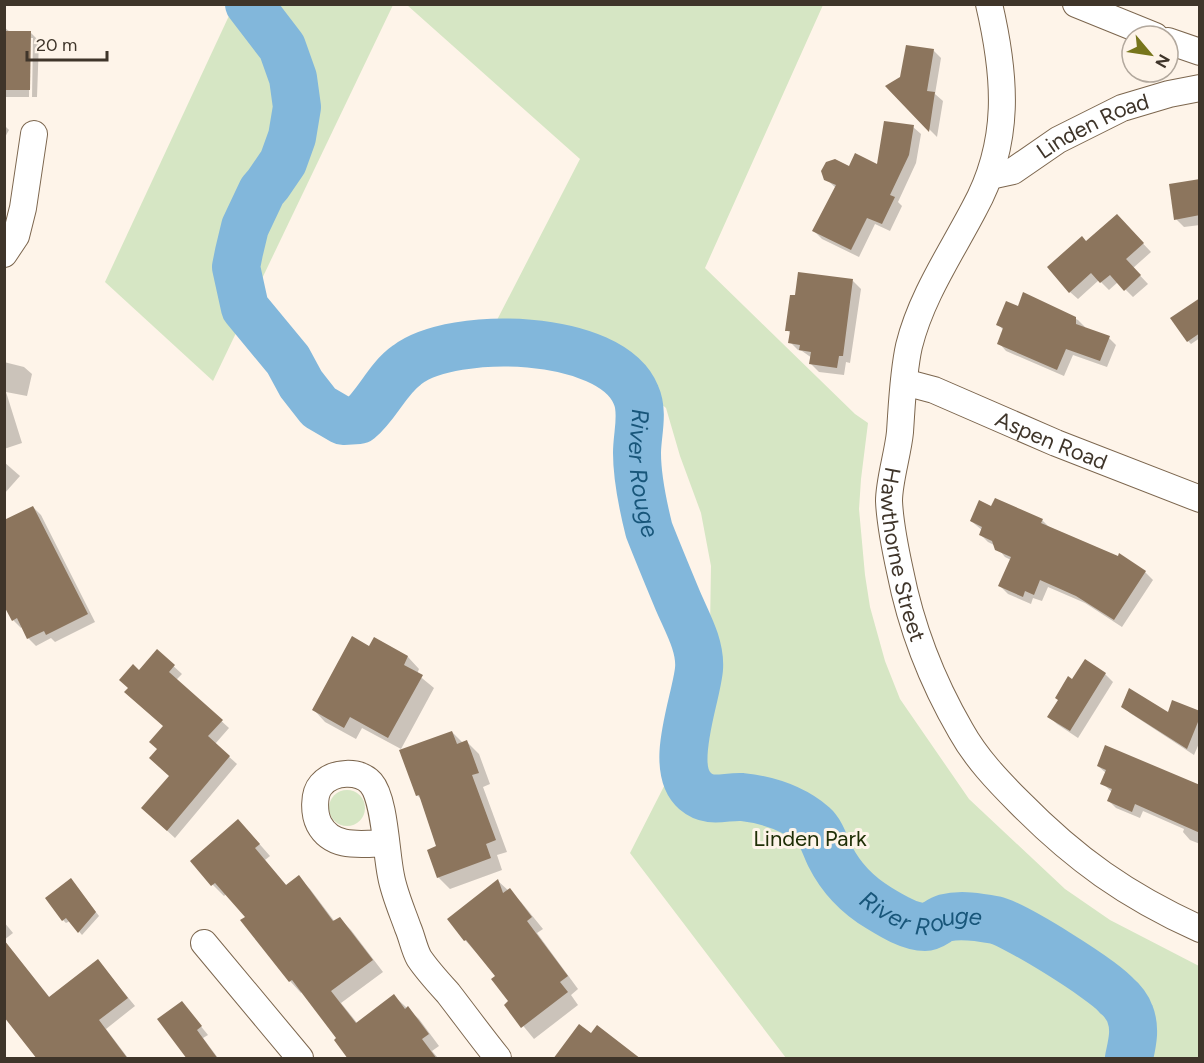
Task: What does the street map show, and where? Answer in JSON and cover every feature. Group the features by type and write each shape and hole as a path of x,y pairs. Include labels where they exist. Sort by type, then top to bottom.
{"street":[{"name":"Hawthorne Street","path":"989,4 1001,60 999,142 990,176 922,308 909,346 898,448 889,500 905,596 919,645 962,734 999,782 1041,825 1074,854 1120,887 1159,910 1200,929"},
{"path":"1076,4 1125,24"},
{"path":"1180,45 1200,52"},
{"name":"Linden Road","path":"990,176 1013,171 1058,140 1122,108 1169,94 1200,88"},
{"path":"4,254 16,236 23,208 34,135"},
{"name":"Aspen Road","path":"904,382 934,390 1056,443 1200,499"},
{"path":"385,843 391,878 418,956 498,1059"},
{"path":"204,943 300,1059"}],"green space":[{"path":"234,5 393,5 213,381 105,282"},
{"name":"Linden Park","path":"407,5 823,5 705,268 855,414 868,423 859,509 865,575 870,607 885,661 900,699 969,799 1065,889 1110,920 1199,966 1199,1058 786,1058 630,853 684,747 693,692 710,628 711,566 701,513 680,456 666,408 634,381 592,358 552,345 518,340 481,351 580,159"},
{"path":"347,790 360,795 365,808 360,821 347,826 334,821 329,808 334,795"}],"building":[{"path":"4,31 31,31 30,90 4,90"},
{"path":"906,45 934,49 927,91 935,92 929,132 885,86 900,77"},
{"path":"884,121 914,125 909,155 890,195 895,197 882,224 867,218 851,250 812,231 836,185 824,180 821,171 826,162 835,159 849,166 855,153 877,164"},
{"path":"1200,179 1200,215 1174,220 1169,184"},
{"path":"1117,214 1144,243 1126,259 1141,275 1124,291 1110,275 1100,283 1091,273 1069,293 1047,267 1082,236 1086,241"},
{"path":"798,272 853,279 843,356 839,356 837,368 809,364 811,352 799,350 800,345 788,343 790,331 785,331 790,295 795,295"},
{"path":"1023,292 1076,317 1076,324 1110,336 1100,361 1066,349 1057,370 997,344 1003,328 996,325 1006,301 1018,306"},
{"path":"1200,298 1200,333 1187,342 1170,318"},
{"path":"995,498 1043,519 1041,523 1118,556 1119,553 1146,571 1114,620 1076,596 1040,580 1034,595 1025,591 1023,597 998,586 1011,557 995,550 992,541 979,535 982,527 970,521 979,500 991,506"},
{"path":"33,506 88,614 46,635 44,631 27,639 17,618 12,621 4,606 4,520"},
{"path":"352,636 369,646 374,637 408,656 404,665 423,675 388,738 350,717 344,728 312,710"},
{"path":"157,649 175,665 169,672 223,720 208,736 230,756 167,831 141,808 169,776 149,758 157,749 149,742 163,726 124,692 128,688 119,680 133,664 139,670"},
{"path":"1085,659 1106,673 1070,731 1047,717 1058,700 1055,698 1068,676 1072,679"},
{"path":"1129,688 1168,712 1172,700 1200,711 1200,717 1187,749 1121,707"},
{"path":"452,731 457,744 467,740 479,773 472,775 496,840 486,844 491,858 437,878 427,850 436,846 419,795 416,796 399,750"},
{"path":"1105,745 1200,785 1200,833 1135,804 1132,812 1107,801 1112,789 1100,784 1106,770 1097,766"},
{"path":"238,819 260,844 255,848 286,885 299,875 333,921 340,917 373,960 331,991 356,1023 394,994 405,1009 408,1006 429,1034 422,1039 437,1059 348,1059 334,1040 336,1038 292,980 289,982 240,920 245,917 215,883 211,886 190,861"},
{"path":"71,878 96,912 78,933 66,918 62,921 45,898"},
{"path":"498,879 503,893 510,888 532,917 527,921 568,976 560,982 568,992 521,1028 504,1005 508,1001 491,979 495,976 447,919"},
{"path":"4,940 49,997 98,959 128,998 99,1020 128,1059 37,1059 4,1017"},
{"path":"182,1001 202,1026 197,1030 218,1059 187,1059 157,1019"},
{"path":"579,1024 591,1033 597,1025 641,1059 553,1059"}],"waterway":[{"name":"River Rouge","path":"249,4 282,47 293,78 297,107 292,137 283,162 262,191 245,227 236,267 245,308 288,360 301,384 319,407 343,421 359,420 372,407 394,377 407,365 429,354 459,346 493,343 529,344 565,349 596,359 621,374 636,395 640,409 638,472 649,530 693,634 698,652 699,669 684,750 687,780 695,791 712,798 742,797 761,800 780,806 805,819 816,828 834,864 851,886 872,903 901,921 925,927 942,919 957,916 995,920 1020,931 1058,954 1109,988 1126,1007 1132,1020 1133,1031 1129,1058"}]}
